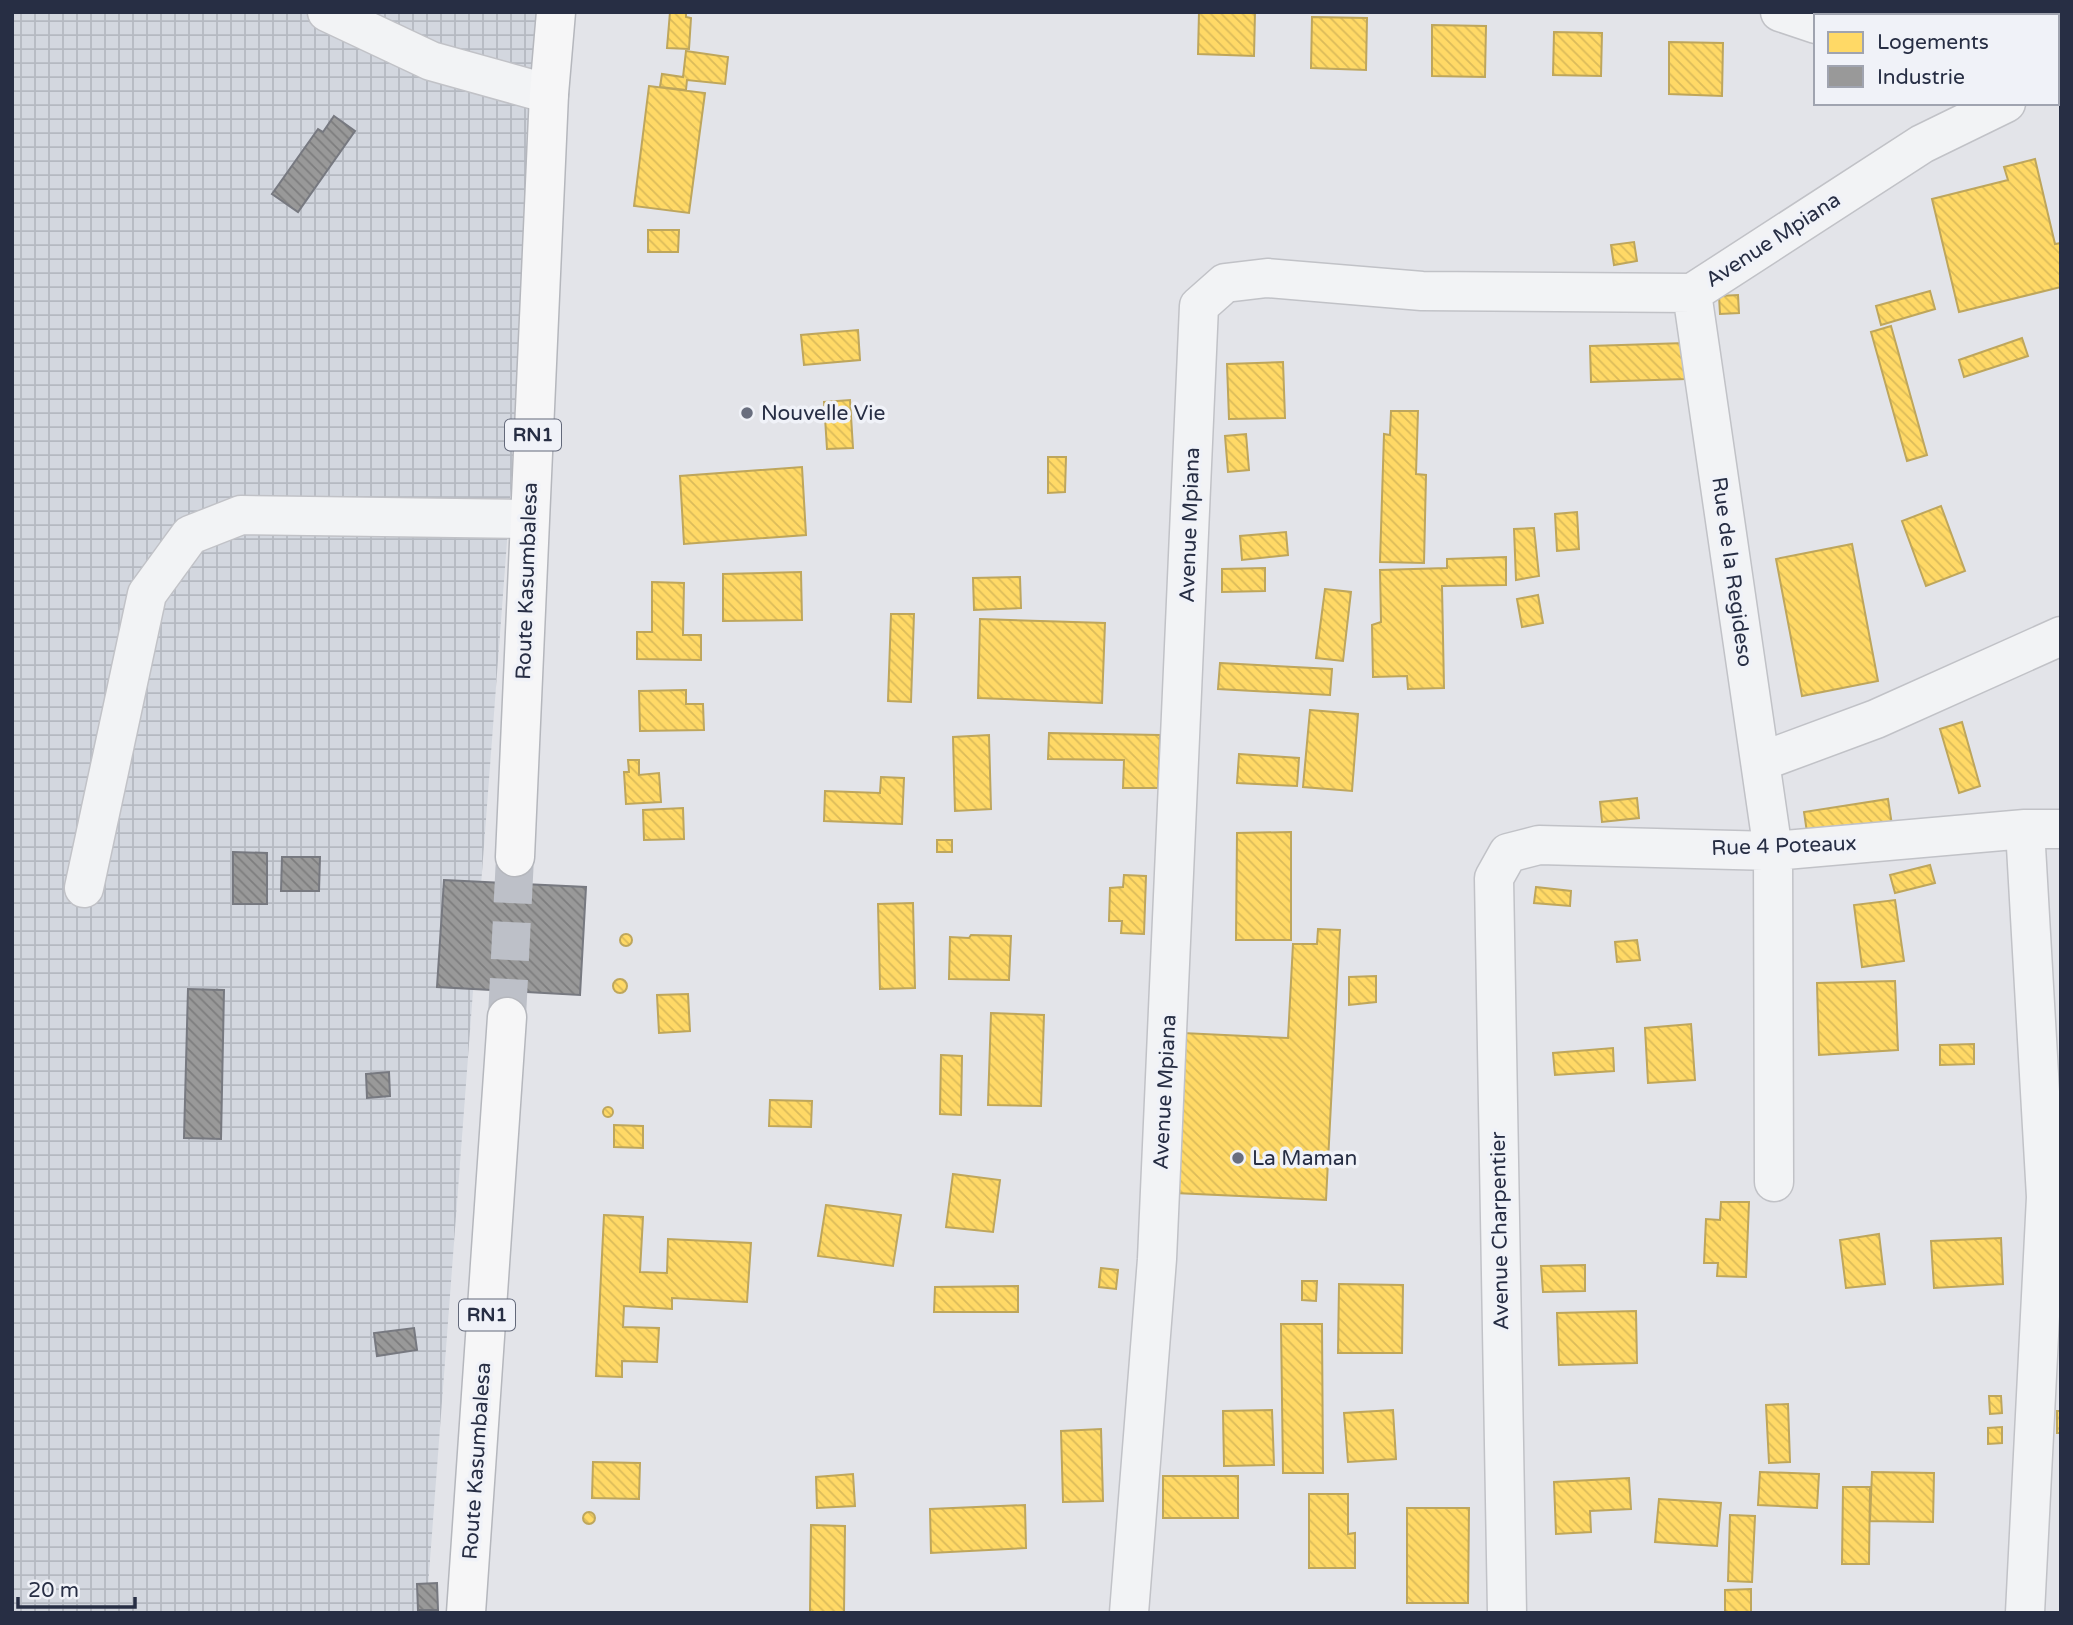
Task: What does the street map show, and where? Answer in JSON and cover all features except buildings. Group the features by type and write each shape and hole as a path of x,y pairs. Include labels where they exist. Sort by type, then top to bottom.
{"highway":[{"name":"Route Kasumbalesa","path":"515,857 549,94 556,12"},
{"name":"Route Kasumbalesa","path":"466,1613 507,1017"}],"street":[{"path":"327,12 431,61 549,94"},
{"path":"1780,12 1814,23"},
{"name":"Avenue Mpiana","path":"1129,1613 1157,1259 1199,306 1225,283 1266,278 1422,291 1692,293 1922,144 2002,105"},
{"name":"Rue de la Regideso","path":"1692,293 1773,850 1774,1182"},
{"path":"84,888 147,594 190,535 241,515 529,519"},
{"path":"1760,762 1876,719 2061,636"},
{"path":"2025,1613 2053,1197 2043,829"},
{"name":"Rue 4 Poteaux","path":"1508,853 1539,845 1773,850 2043,829"},
{"name":"Avenue Charpentier","path":"1507,1613 1494,878 1508,853"}],"shaded area":[{"path":"12,12 547,12 426,1613 12,1613"}],"tunnel":[{"path":"507,1017 515,857"}],"place":[{"name":"Nouvelle Vie","path":"747,413"},
{"name":"La Maman","path":"1238,1158"}]}
